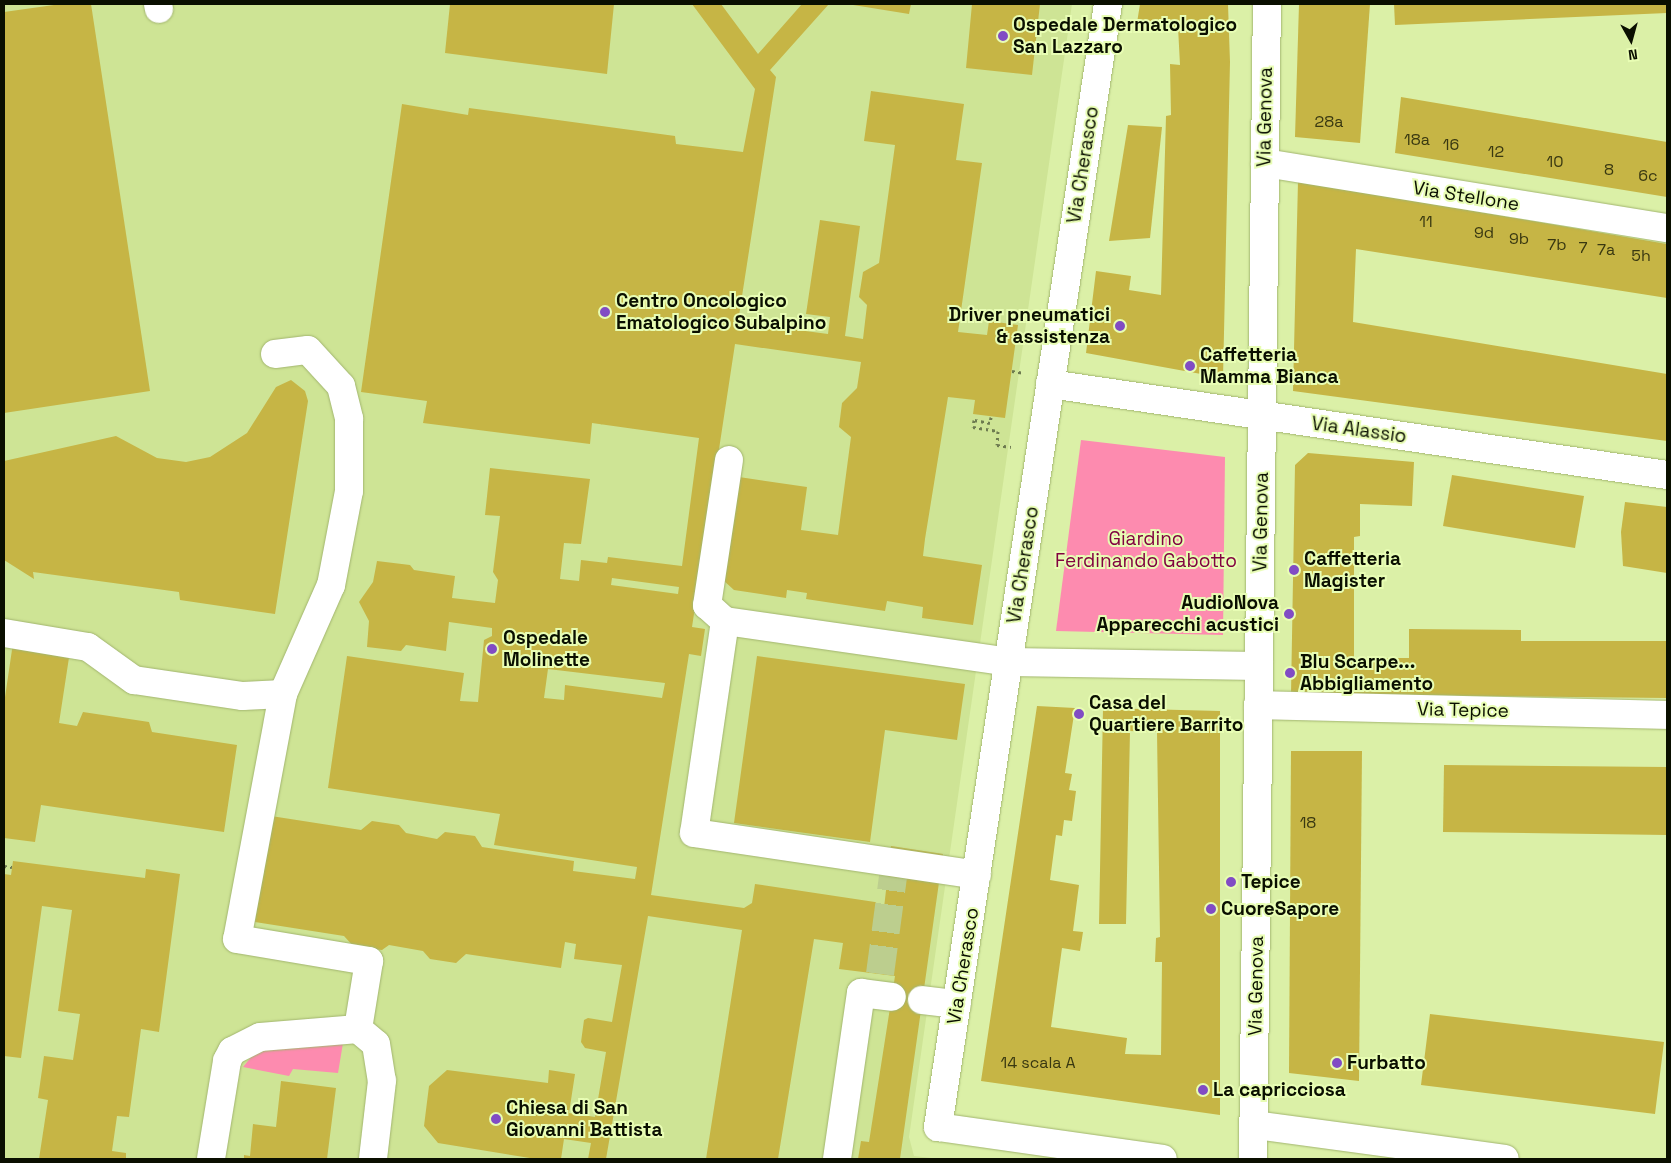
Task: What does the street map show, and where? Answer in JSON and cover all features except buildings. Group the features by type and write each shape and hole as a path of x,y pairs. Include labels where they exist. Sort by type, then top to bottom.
{"street":[{"name":"Via Cherasco","path":"1108,4 938,1127 1164,1159"},
{"name":"Via Genova","path":"1253,1159 1255,1124 1267,4"},
{"name":"Via Stellone","path":"1265,163 1667,228"},
{"path":"275,354 308,350 342,386 349,418 349,491 331,585 283,694 238,939 368,961 358,1029"},
{"name":"Via Alassio","path":"1050,384 1262,418 1667,475"},
{"path":"729,460 707,605 726,621 1009,662 1259,666"},
{"path":"726,621 694,833 894,869 977,875"},
{"path":"4,633 88,647 134,680 243,696 283,694"},
{"name":"Via Tepice","path":"1258,705 1667,715"},
{"path":"837,1159 861,993 883,989"},
{"path":"922,1000 957,1004"},
{"path":"211,1159 227,1061 232,1051 260,1038 358,1029 376,1044 382,1081 373,1159"},
{"path":"1255,1124 1488,1158"}],"path":[{"path":"991,416 990,423 974,420 973,427 998,431 997,445 1040,451"},
{"path":"4,866 12,867"}],"shaded area":[{"name":"Ospedale Molinette","path":"4,4 1072,4 909,1137 914,1156 940,1159 4,1159"}],"green space":[{"name":"Giardino Ferdinando Gabotto","path":"1081,440 1225,457 1223,635 1056,631"},
{"path":"343,1043 338,1073 293,1069 289,1076 243,1067 257,1050"}],"tunnel":[{"path":"880,974 893,877"}],"place":[{"name":"Ospedale Dermatologico San Lazzaro","path":"1003,36"},
{"name":"Centro Oncologico Ematologico Subalpino","path":"605,312"},
{"name":"Driver pneumatici & assistenza","path":"1120,326"},
{"name":"Caffetteria Mamma Bianca","path":"1190,366"},
{"name":"Caffetteria Magister","path":"1294,570"},
{"name":"AudioNova Apparecchi acustici","path":"1289,614"},
{"name":"Ospedale Molinette","path":"492,649"},
{"name":"Blu Scarpe... Abbigliamento","path":"1290,673"},
{"name":"Casa del Quartiere Barrito","path":"1079,714"},
{"name":"Tepice","path":"1231,882"},
{"name":"CuoreSapore","path":"1211,909"},
{"name":"Furbatto","path":"1337,1063"},
{"name":"La capricciosa","path":"1203,1090"},
{"name":"Chiesa di San Giovanni Battista","path":"496,1119"}]}
